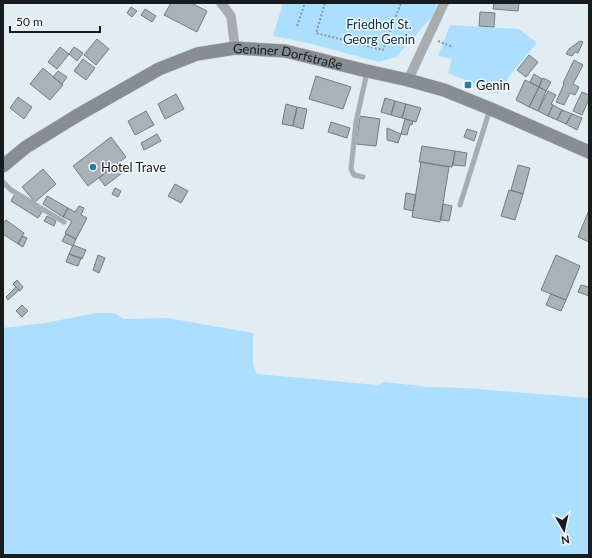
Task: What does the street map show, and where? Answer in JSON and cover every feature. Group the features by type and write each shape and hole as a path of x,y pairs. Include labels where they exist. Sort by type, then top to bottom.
{"main road":[{"name":"Geniner Dorfstraße","path":"3,166 26,147 78,115 159,69 197,54 235,48 285,51 408,80 464,97 589,152"}],"street":[{"path":"221,3 231,16 235,48"},
{"path":"408,80 444,3"}],"lane":[{"path":"363,176 354,175 351,169 356,122 367,71"},
{"path":"460,205 490,108"},
{"path":"3,182 11,190 64,222"}],"path":[{"path":"298,26 304,3"},
{"path":"325,3 316,33 383,50 401,3"},
{"path":"429,36 454,47"}],"green space":[{"name":"Friedhof St. Georg Genin","path":"283,3 437,3 432,17 396,57 379,62 308,43 273,36"},
{"path":"450,25 519,29 537,43 513,71 498,94 448,73 452,59 438,56"},
{"path":"96,313 114,313 124,319 168,318 253,333 253,365 257,374 377,385 385,382 429,387 465,388 589,398 589,555 3,555 3,328 45,323"}],"building":[{"path":"171,3 191,3 207,11 197,32 164,15"},
{"path":"494,3 519,3 518,11 493,9"},
{"path":"131,7 137,11 132,17 127,13"},
{"path":"145,9 156,16 152,22 141,15"},
{"path":"480,12 495,13 494,27 479,26"},
{"path":"97,39 109,49 96,65 84,55"},
{"path":"580,41 583,42 578,53 575,52 572,56 566,54 569,49"},
{"path":"60,47 69,54 57,69 48,62"},
{"path":"74,47 83,53 77,61 69,54"},
{"path":"529,55 538,62 526,77 517,70"},
{"path":"83,59 95,68 86,80 74,71"},
{"path":"574,60 583,65 573,84 579,87 575,95 570,93 564,105 556,102"},
{"path":"43,68 63,85 50,100 30,84"},
{"path":"58,71 67,77 62,84 53,77"},
{"path":"534,74 542,79 539,87 530,82"},
{"path":"316,76 351,87 343,109 309,99"},
{"path":"543,78 551,82 546,91 539,87"},
{"path":"525,80 539,87 529,107 516,100"},
{"path":"539,87 546,91 538,111 529,107"},
{"path":"548,91 556,95 551,104 553,105 548,116 538,111"},
{"path":"582,92 589,95 589,99 582,115 573,111"},
{"path":"176,94 184,109 165,119 158,104"},
{"path":"18,97 32,107 24,119 10,108"},
{"path":"385,98 395,101 391,115 381,112"},
{"path":"395,101 406,104 402,118 391,115"},
{"path":"286,104 297,107 293,126 282,124"},
{"path":"406,104 421,108 416,122 402,118"},
{"path":"553,105 562,110 557,120 548,116"},
{"path":"297,107 307,109 303,129 293,126"},
{"path":"562,110 572,114 566,124 557,120"},
{"path":"146,111 154,125 135,135 128,121"},
{"path":"572,114 582,118 577,130 566,124"},
{"path":"360,116 380,119 376,146 356,144"},
{"path":"405,119 413,121 412,125 410,124 407,135 401,134"},
{"path":"331,122 350,128 347,138 328,132"},
{"path":"387,128 401,134 398,143 387,140"},
{"path":"467,129 477,132 474,141 464,137"},
{"path":"157,134 161,141 144,150 141,143"},
{"path":"111,137 126,157 88,186 73,166"},
{"path":"422,146 455,151 452,167 419,162"},
{"path":"455,151 467,153 465,166 453,165"},
{"path":"421,162 449,167 440,222 412,217"},
{"path":"115,165 122,173 105,186 99,178"},
{"path":"518,165 530,168 523,194 511,190"},
{"path":"43,169 56,184 35,202 22,187"},
{"path":"175,184 188,191 181,203 168,196"},
{"path":"115,188 121,191 118,197 112,194"},
{"path":"509,190 523,194 515,220 501,216"},
{"path":"406,193 416,195 413,211 404,209"},
{"path":"15,194 42,212 38,218 11,201"},
{"path":"47,196 68,208 63,217 43,204"},
{"path":"443,204 452,206 449,221 441,220"},
{"path":"79,206 84,208 81,215 87,218 76,239 65,233 72,221 63,217 68,208 75,212"},
{"path":"589,210 589,242 578,237"},
{"path":"47,216 56,221 54,226 44,221"},
{"path":"6,220 24,233 18,244 3,234 3,224"},
{"path":"66,234 76,239 73,246 62,241"},
{"path":"22,236 27,238 23,247 18,244"},
{"path":"73,245 86,250 82,259 69,254"},
{"path":"69,254 81,258 78,266 66,262"},
{"path":"98,255 105,258 99,273 93,270"},
{"path":"556,255 580,266 566,300 541,290"},
{"path":"17,280 23,287 20,291 13,284"},
{"path":"581,285 589,287 589,296 578,292"},
{"path":"16,287 19,290 8,300 6,297"},
{"path":"551,294 566,300 561,311 546,305"},
{"path":"22,305 28,311 22,317 16,311"}],"place":[{"name":"Genin","path":"468,85"},
{"name":"Hotel Trave","path":"93,167"}]}
